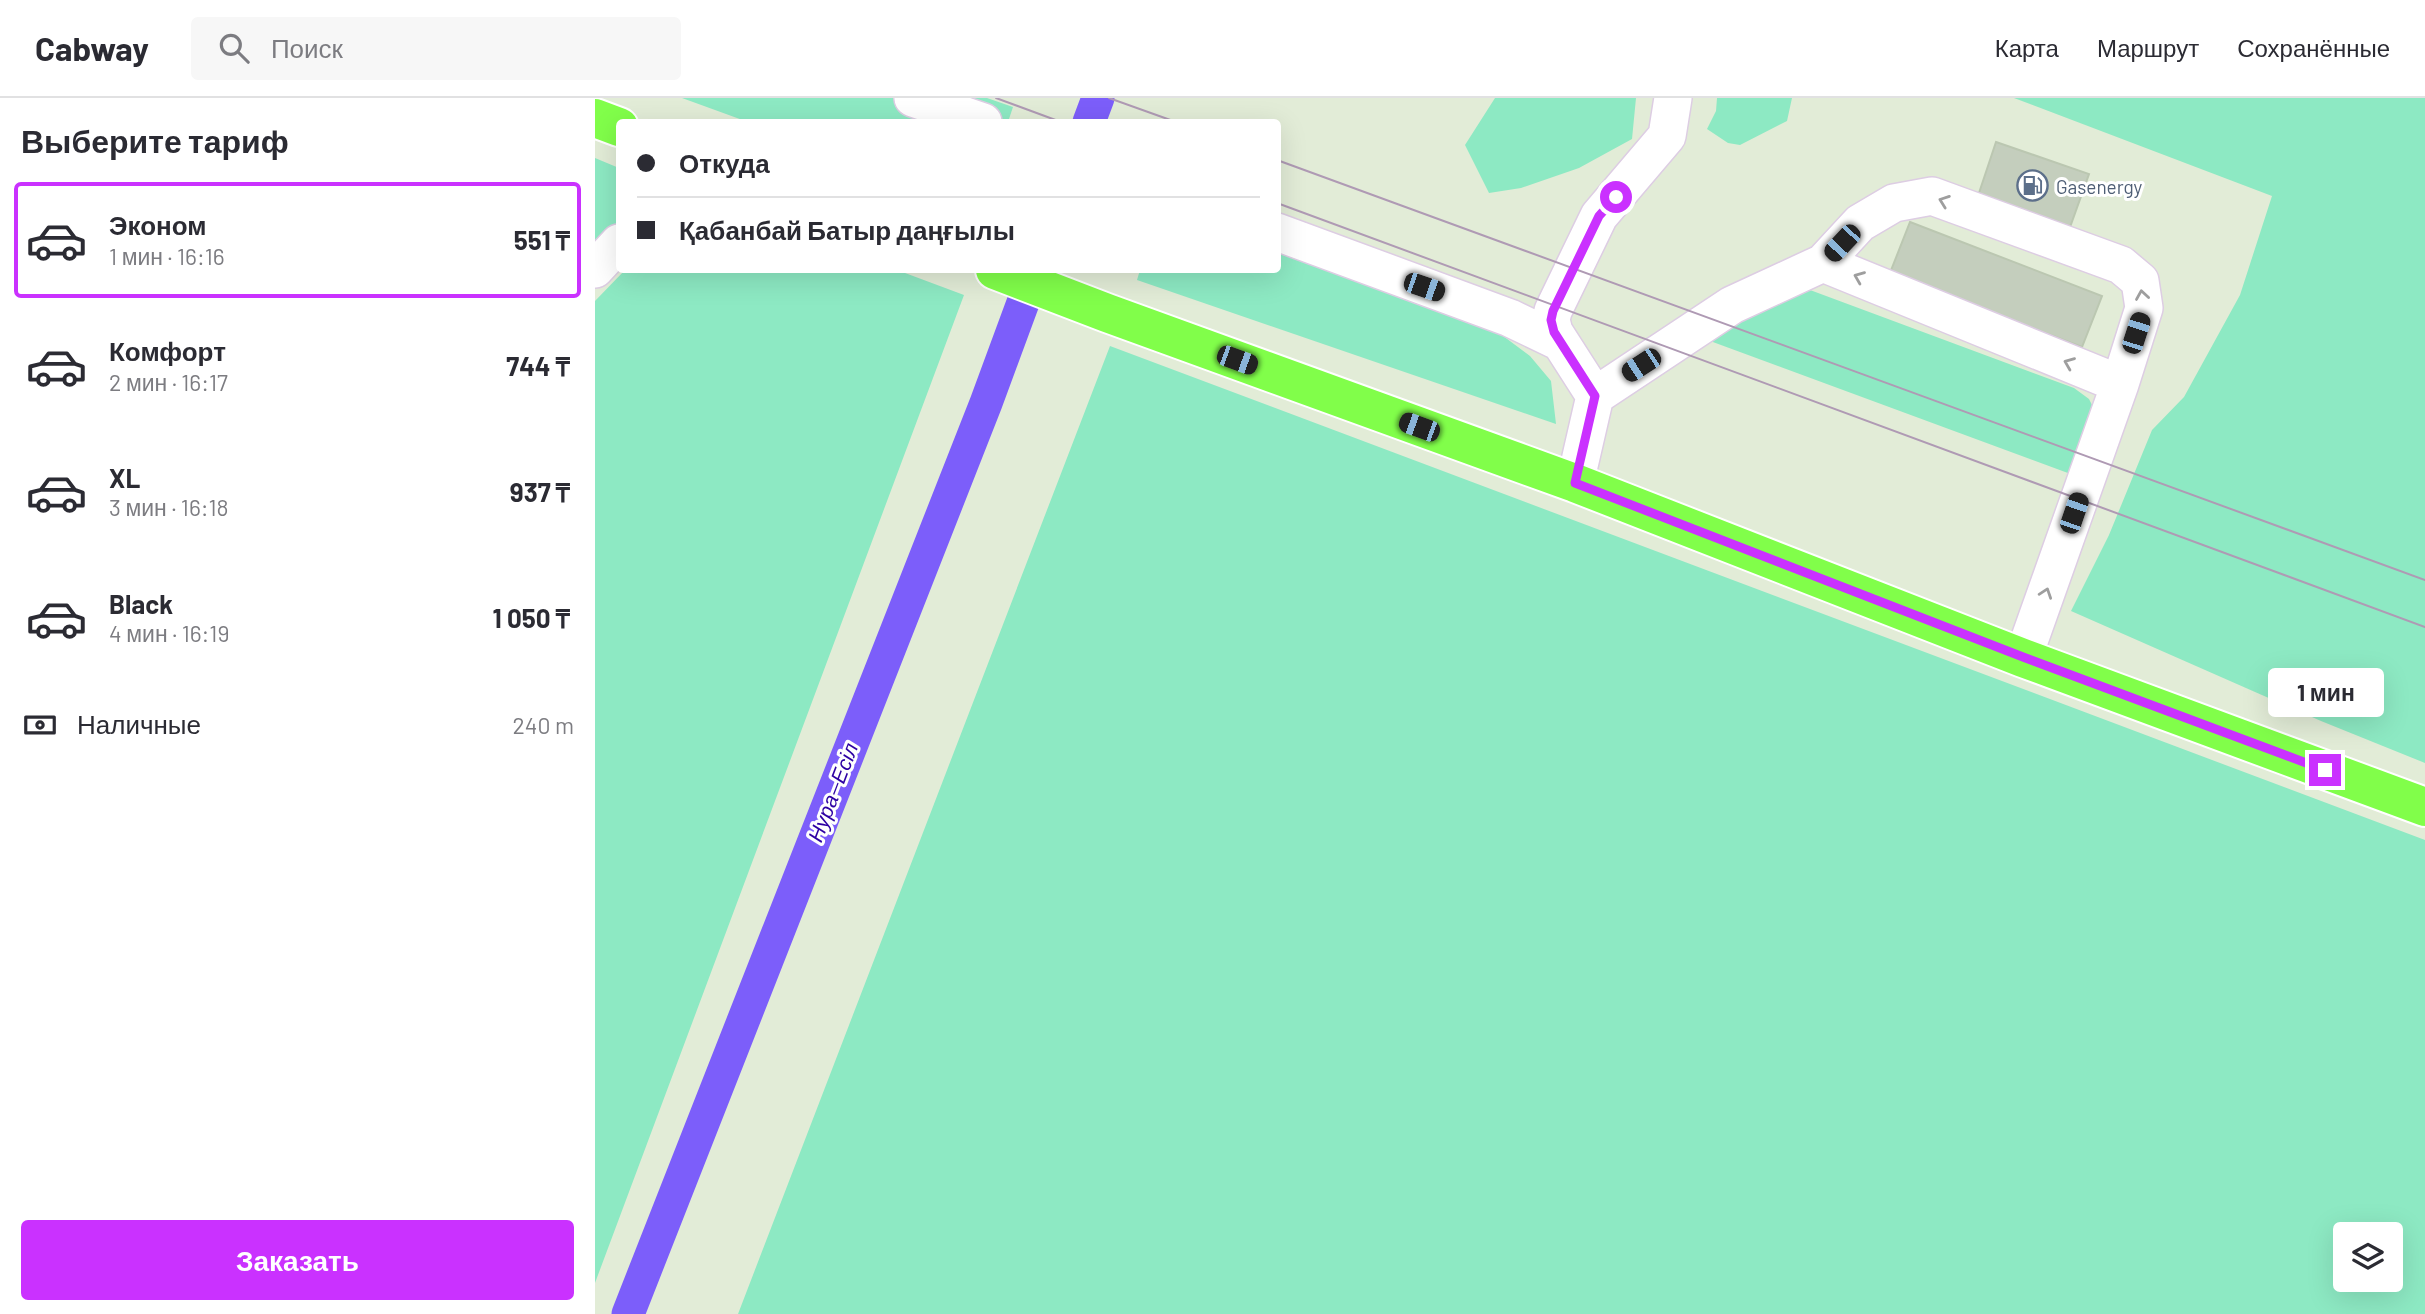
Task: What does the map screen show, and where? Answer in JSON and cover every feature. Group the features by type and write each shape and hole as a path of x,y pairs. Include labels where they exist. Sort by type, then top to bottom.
{"main road":[{"path":"595,118 616,126"},
{"path":"1003,273 1575,483 2023,657 2425,807"}],"street":[{"path":"913,98 974,119"},
{"path":"1595,396 1554,332 1551,320 1553,311 1599,216 1667,136 1673,98"},
{"path":"1575,483 1595,396 1732,304 1823,263 1860,223 1894,203 1931,196 2122,265 2140,281 2144,308 2120,384 2023,657"},
{"path":"1281,233 1510,318 1560,342"},
{"path":"595,269 616,246"},
{"path":"1823,263 2120,384"}],"green space":[{"path":"682,98 987,98 1013,107 1009,119 740,119"},
{"path":"1495,98 1636,98 1632,139 1579,168 1521,188 1489,193 1465,145"},
{"path":"1717,98 1792,98 1787,121 1740,145 1728,143 1707,129 1716,111"},
{"path":"2014,98 2425,98 2425,763 2321,721 2071,611 2109,535 2152,430 2184,397 2240,295 2272,196"},
{"path":"595,158 616,167 616,224 595,248"},
{"path":"1281,245 1487,324 1530,356 1551,381 1556,424 1137,280 1139,273 1281,273"},
{"path":"622,273 905,273 964,295 595,1283 595,301"},
{"path":"1810,290 2074,388 2089,399 2096,413 2076,476 1702,338 1795,293"},
{"path":"1110,346 2425,840 2425,1314 738,1314"}],"building":[{"name":"Gasenergy","path":"1996,142 2089,174 2069,230 1977,199"},
{"path":"1910,222 2102,296 2082,347 1890,273"}],"waterway":[{"name":"Нура—Есіл","path":"1090,119 1098,98"},
{"name":"Нура—Есіл","path":"628,1314 986,403 1034,273"}],"tram line":[{"path":"996,98 1053,119"},
{"path":"1109,98 1168,119"},
{"path":"1281,161 2425,580"},
{"path":"1281,204 2425,627"}],"place":[{"name":"Gasenergy","path":"2033,186"}],"route":[{"path":"1616,197 1599,216 1551,320 1554,332 1595,396 1575,483 2023,657 2325,770"}]}
